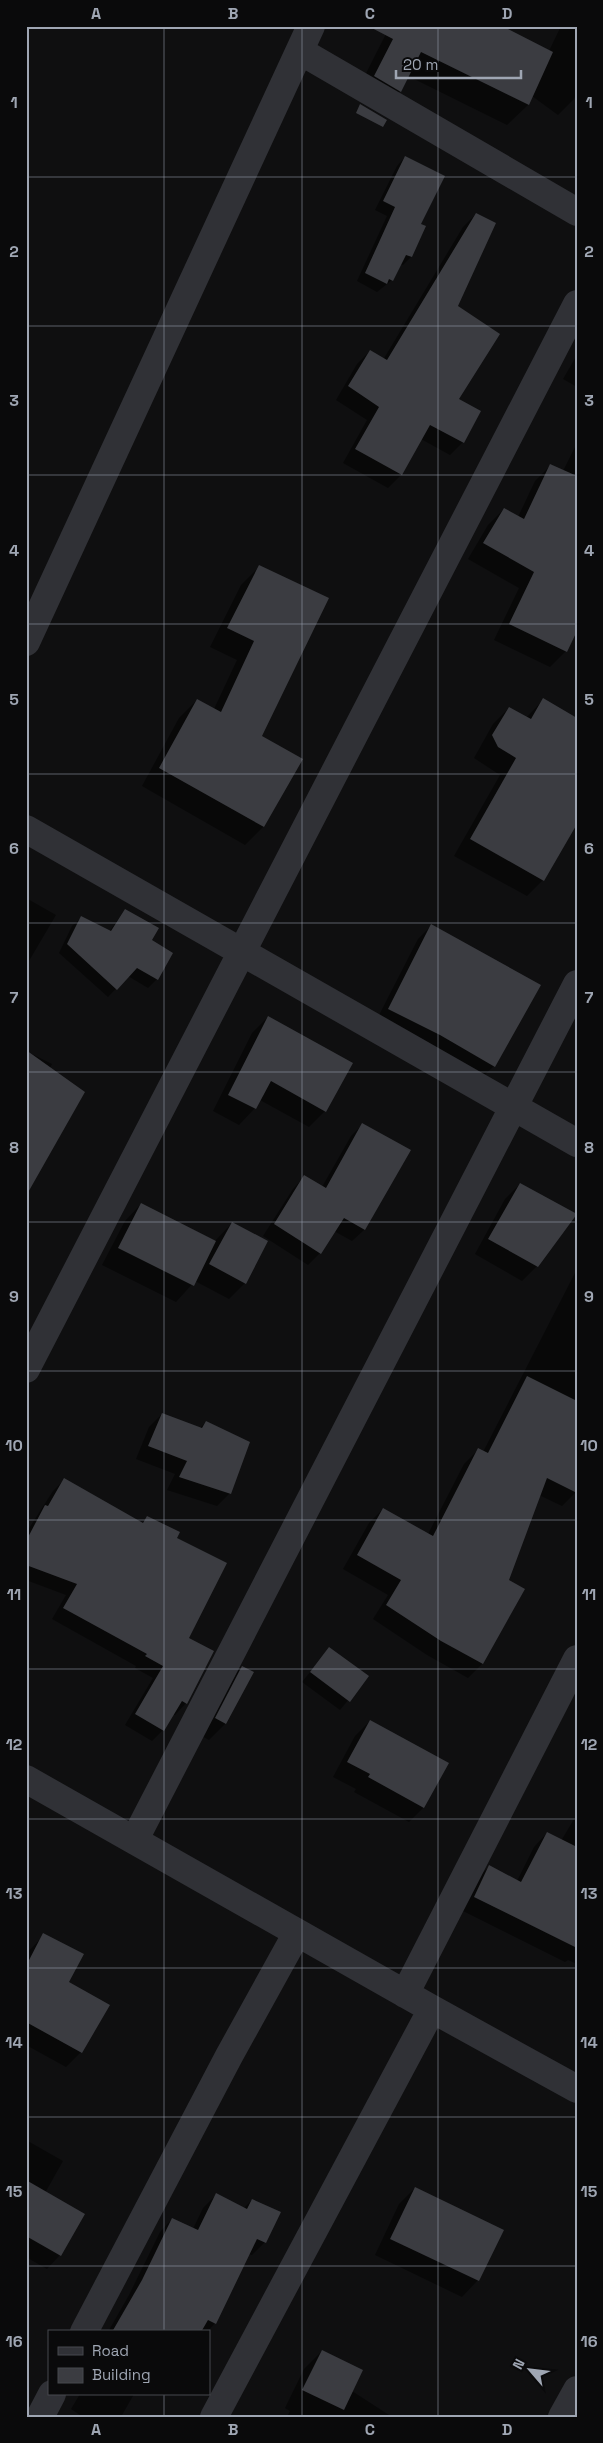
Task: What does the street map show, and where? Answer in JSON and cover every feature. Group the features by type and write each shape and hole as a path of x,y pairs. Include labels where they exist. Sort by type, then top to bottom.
{"street":[{"path":"26,642 311,26"},
{"path":"300,51 577,212"},
{"path":"26,1370 577,304"},
{"path":"26,829 577,1143"},
{"path":"135,1839 577,984"},
{"path":"405,1994 577,1660"},
{"path":"26,1779 135,1839 405,1994 577,2089"},
{"path":"85,2330 229,2056 297,1932"},
{"path":"214,2417 432,2009"},
{"path":"562,2417 577,2390"},
{"path":"40,2417 51,2396"}],"building":[{"path":"368,26 502,26 553,52 529,105 421,52 401,92 374,76 393,39"},
{"path":"360,104 387,120 383,127 356,113"},
{"path":"405,156 445,176 421,224 426,226 412,257 406,255 393,281 389,279 387,284 365,273 395,207 383,201"},
{"path":"476,213 496,223 458,306 500,334 459,399 481,411 464,443 430,425 402,475 355,449 379,407 348,386 370,350 387,360"},
{"path":"550,464 577,476 577,631 567,652 509,624 534,572 483,543 504,508 524,519"},
{"path":"259,565 329,598 262,736 303,759 264,827 159,768 197,699 221,712 254,641 227,628"},
{"path":"543,698 577,718 577,824 544,881 470,839 516,758 498,747 492,735 509,707 531,719"},
{"path":"125,909 159,928 152,940 173,953 158,980 137,968 117,990 67,944 81,916 111,931"},
{"path":"431,924 541,985 495,1067 440,1035 388,1009"},
{"path":"268,1016 353,1063 326,1112 271,1081 256,1109 228,1095"},
{"path":"26,1050 85,1092 26,1196"},
{"path":"362,1123 411,1150 365,1230 344,1218 321,1254 274,1224 304,1175 326,1188"},
{"path":"520,1183 577,1214 538,1267 488,1239"},
{"path":"141,1203 216,1241 194,1286 118,1248"},
{"path":"232,1222 268,1241 246,1284 209,1264"},
{"path":"527,1376 577,1401 577,1493 547,1478 509,1580 525,1589 483,1664 441,1641 386,1605 401,1580 357,1555 383,1508 433,1536 478,1448 488,1453"},
{"path":"162,1413 202,1428 206,1421 250,1442 231,1494 179,1477 187,1461 148,1446"},
{"path":"64,1478 143,1523 147,1516 180,1532 177,1538 227,1563 189,1638 214,1651 187,1704 182,1701 164,1731 135,1714 163,1666 145,1656 147,1654 63,1608 77,1584 26,1565 26,1541 45,1505 48,1506"},
{"path":"329,1647 369,1676 350,1702 310,1672"},
{"path":"242,1666 254,1672 226,1724 215,1718"},
{"path":"370,1720 449,1763 424,1808 368,1777 370,1774 347,1762"},
{"path":"547,1832 577,1847 577,1948 474,1897 489,1865 521,1882"},
{"path":"43,1933 84,1954 69,1982 110,2005 82,2053 26,2022 26,1966"},
{"path":"26,2180 85,2214 61,2256 26,2236"},
{"path":"415,2187 504,2230 479,2281 390,2239"},
{"path":"216,2193 247,2209 252,2199 281,2212 266,2243 257,2239 216,2324 208,2320 202,2330 113,2330 142,2280 172,2218 198,2230"},
{"path":"322,2350 363,2370 344,2410 302,2390"}]}
